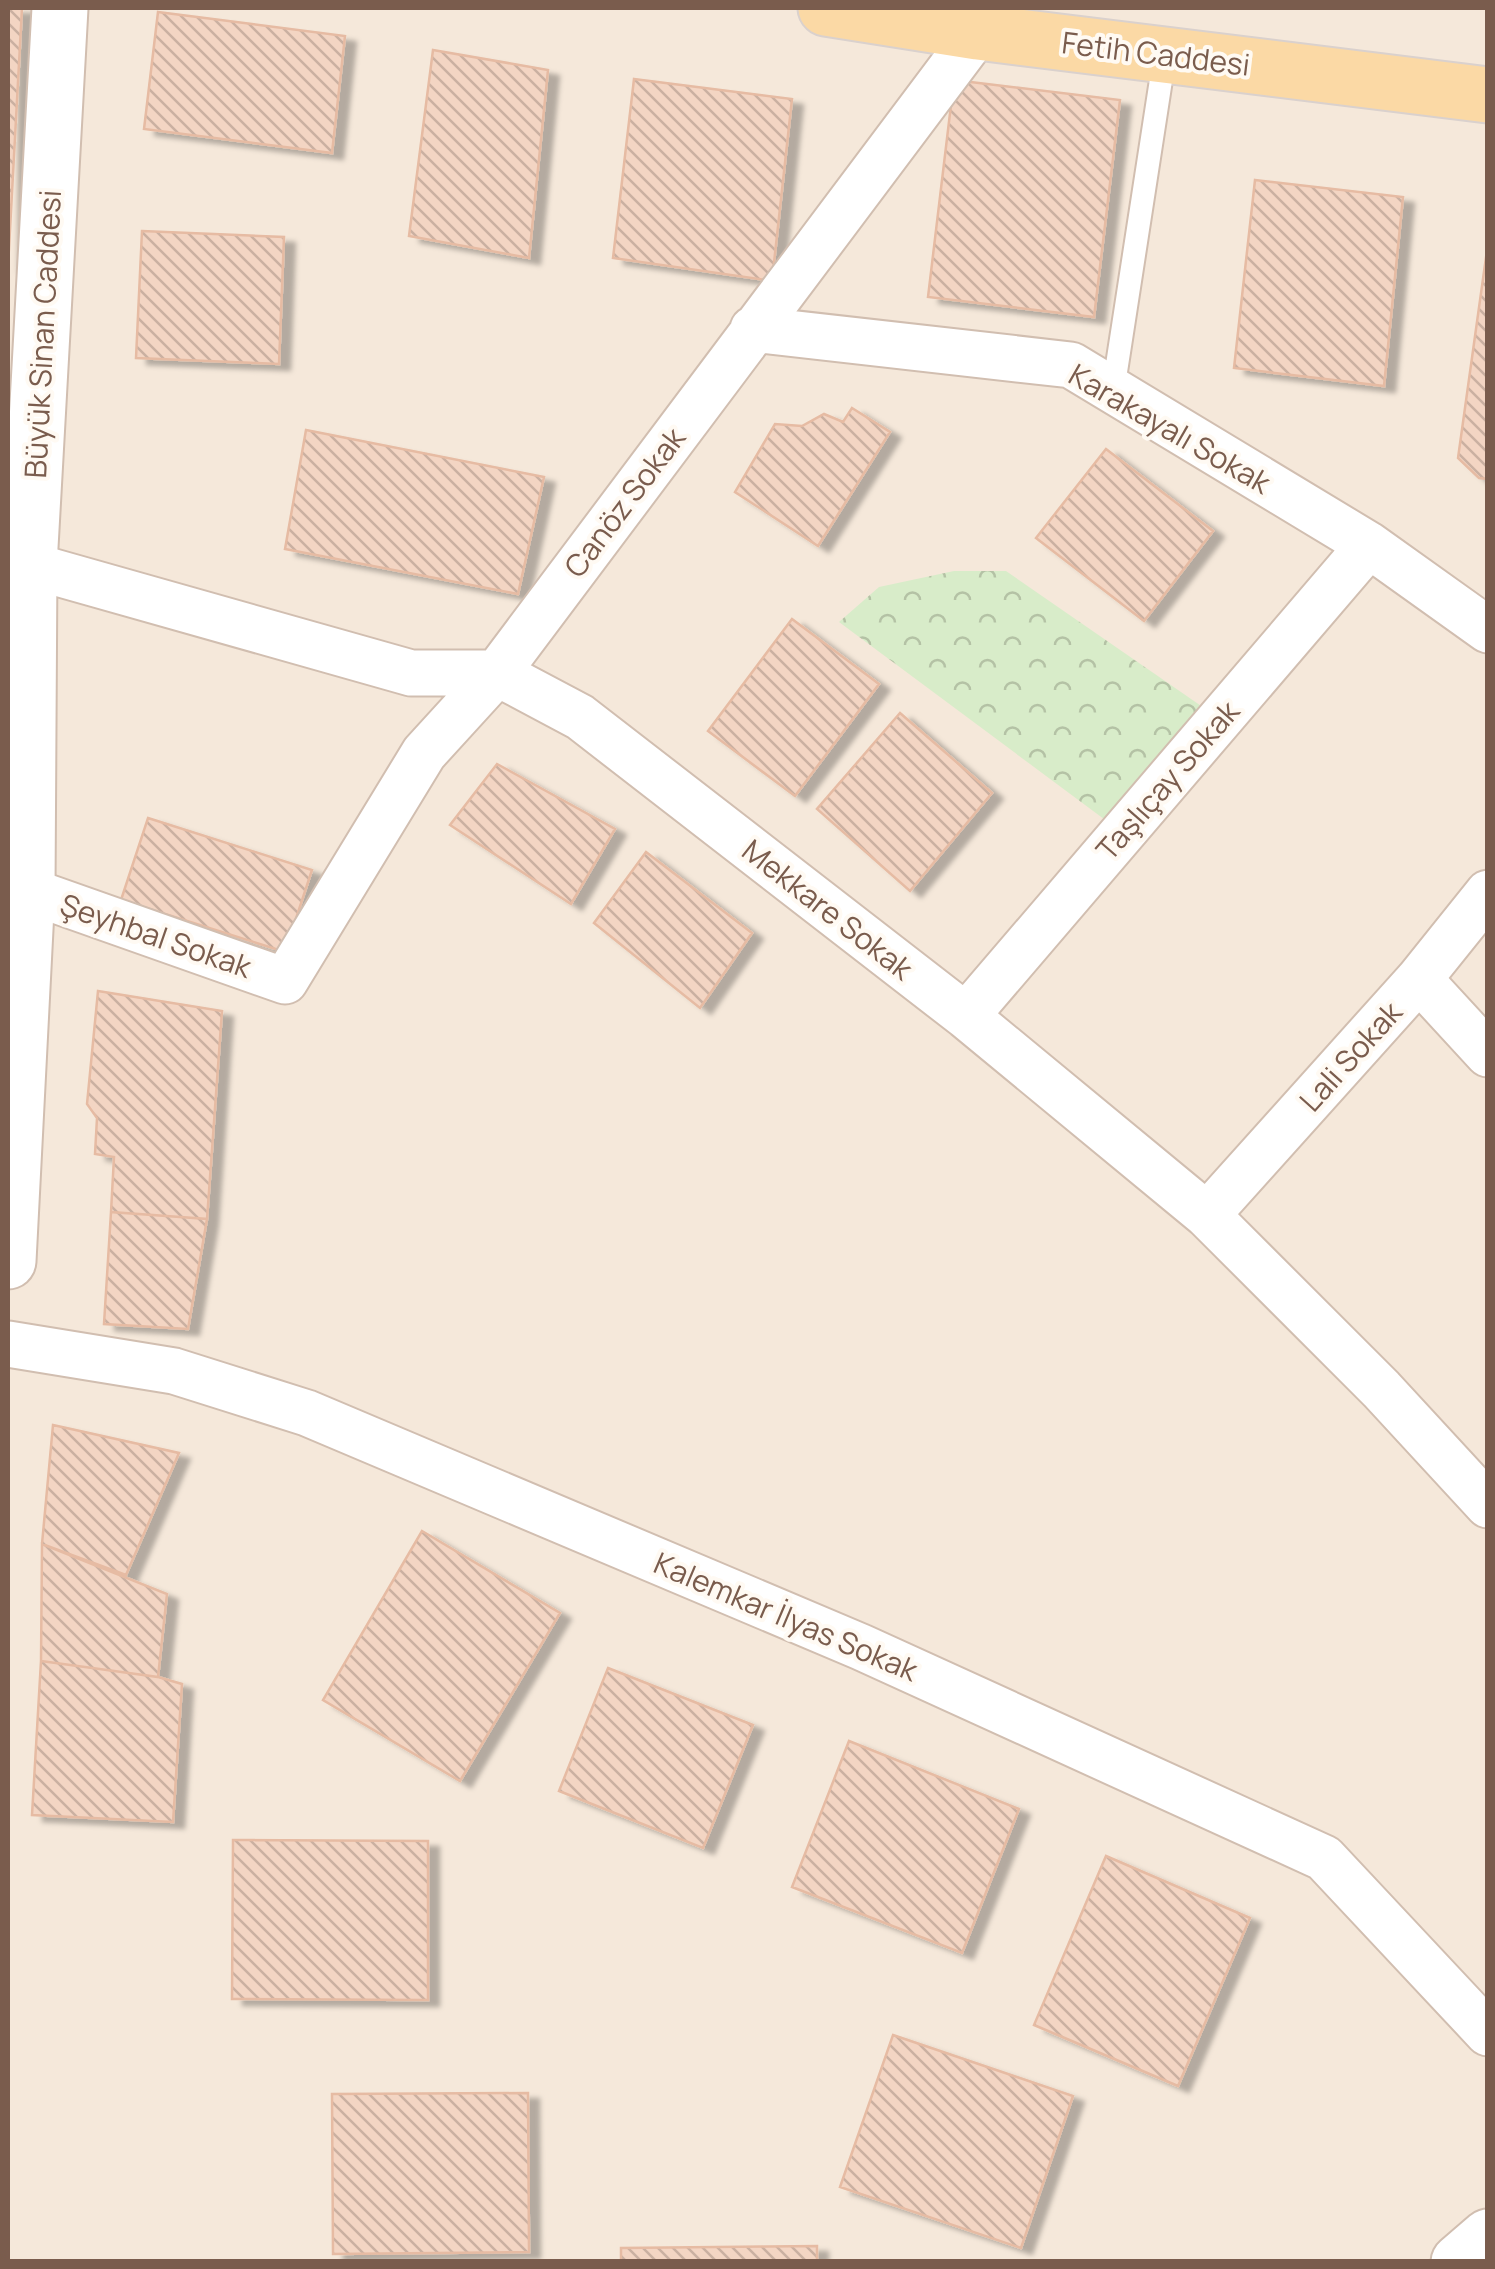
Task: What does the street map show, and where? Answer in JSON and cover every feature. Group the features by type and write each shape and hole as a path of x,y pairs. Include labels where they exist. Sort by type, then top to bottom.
{"main road":[{"name":"Fetih Caddesi","path":"826,8 978,32 1488,95"}],"street":[{"name":"Büyük Sinan Caddesi","path":"8,1261 27,890 30,565 23,412 60,8"},
{"name":"Canöz Sokak","path":"286,981 424,753 497,673 978,32"},
{"name":"Karakayalı Sokak","path":"753,329 1071,365 1369,545 1488,630"},
{"name":"Taşlıçay Sokak","path":"966,1016 1369,545"},
{"name":"Mekkare Sokak","path":"30,565 411,673 497,673 580,718 966,1016 1207,1214 1381,1389 1488,1505"},
{"name":"Şeyhbal Sokak","path":"27,890 286,981"},
{"name":"Lali Sokak","path":"1207,1214 1418,979 1488,893"},
{"path":"1418,979 1488,1054"},
{"name":"Kalemkar İlyas Sokak","path":"8,1344 174,1371 308,1412 862,1647 1324,1858 1488,2033"},
{"path":"1459,2262 1488,2237"}],"lane":[{"path":"1113,390 1165,54"}],"shaded area":[{"path":"8,8 1487,8 1487,2261 8,2262"}],"green space":[{"path":"954,571 1006,571 1207,710 1116,828 839,622 879,587"}],"building":[{"path":"8,8 22,8 8,267"},
{"path":"158,12 345,36 332,153 144,129"},
{"path":"433,50 548,70 529,258 409,236"},
{"path":"634,79 792,99 772,281 613,258"},
{"path":"954,80 1120,100 1094,317 928,297"},
{"path":"1255,180 1403,197 1384,386 1234,368"},
{"path":"142,231 284,237 279,364 136,358"},
{"path":"1488,243 1488,479 1479,478 1458,458"},
{"path":"852,408 890,432 818,546 735,492 775,424 802,426 824,414 843,422"},
{"path":"306,430 544,477 518,594 285,549"},
{"path":"1106,449 1213,531 1144,621 1036,538"},
{"path":"792,619 879,684 795,796 708,731"},
{"path":"900,713 992,793 910,891 817,809"},
{"path":"497,764 615,829 571,904 450,825"},
{"path":"148,818 312,870 285,952 121,900"},
{"path":"646,852 752,933 700,1008 594,923"},
{"path":"98,991 222,1011 207,1219 111,1212 114,1157 95,1154 97,1118 87,1104"},
{"path":"111,1212 207,1219 188,1329 104,1324"},
{"path":"53,1425 179,1453 126,1575 42,1544"},
{"path":"422,1531 560,1613 460,1781 323,1700"},
{"path":"42,1544 167,1594 158,1677 41,1661"},
{"path":"41,1661 158,1677 182,1684 173,1822 32,1815"},
{"path":"608,1668 753,1725 703,1848 559,1791"},
{"path":"849,1741 1019,1809 962,1953 792,1887"},
{"path":"233,1840 428,1841 428,2000 232,1999"},
{"path":"1106,1856 1250,1918 1178,2086 1034,2025"},
{"path":"893,2035 1073,2096 1021,2248 840,2187"},
{"path":"528,2093 529,2252 333,2254 332,2094"},
{"path":"817,2246 817,2262 621,2262 621,2248"}]}
